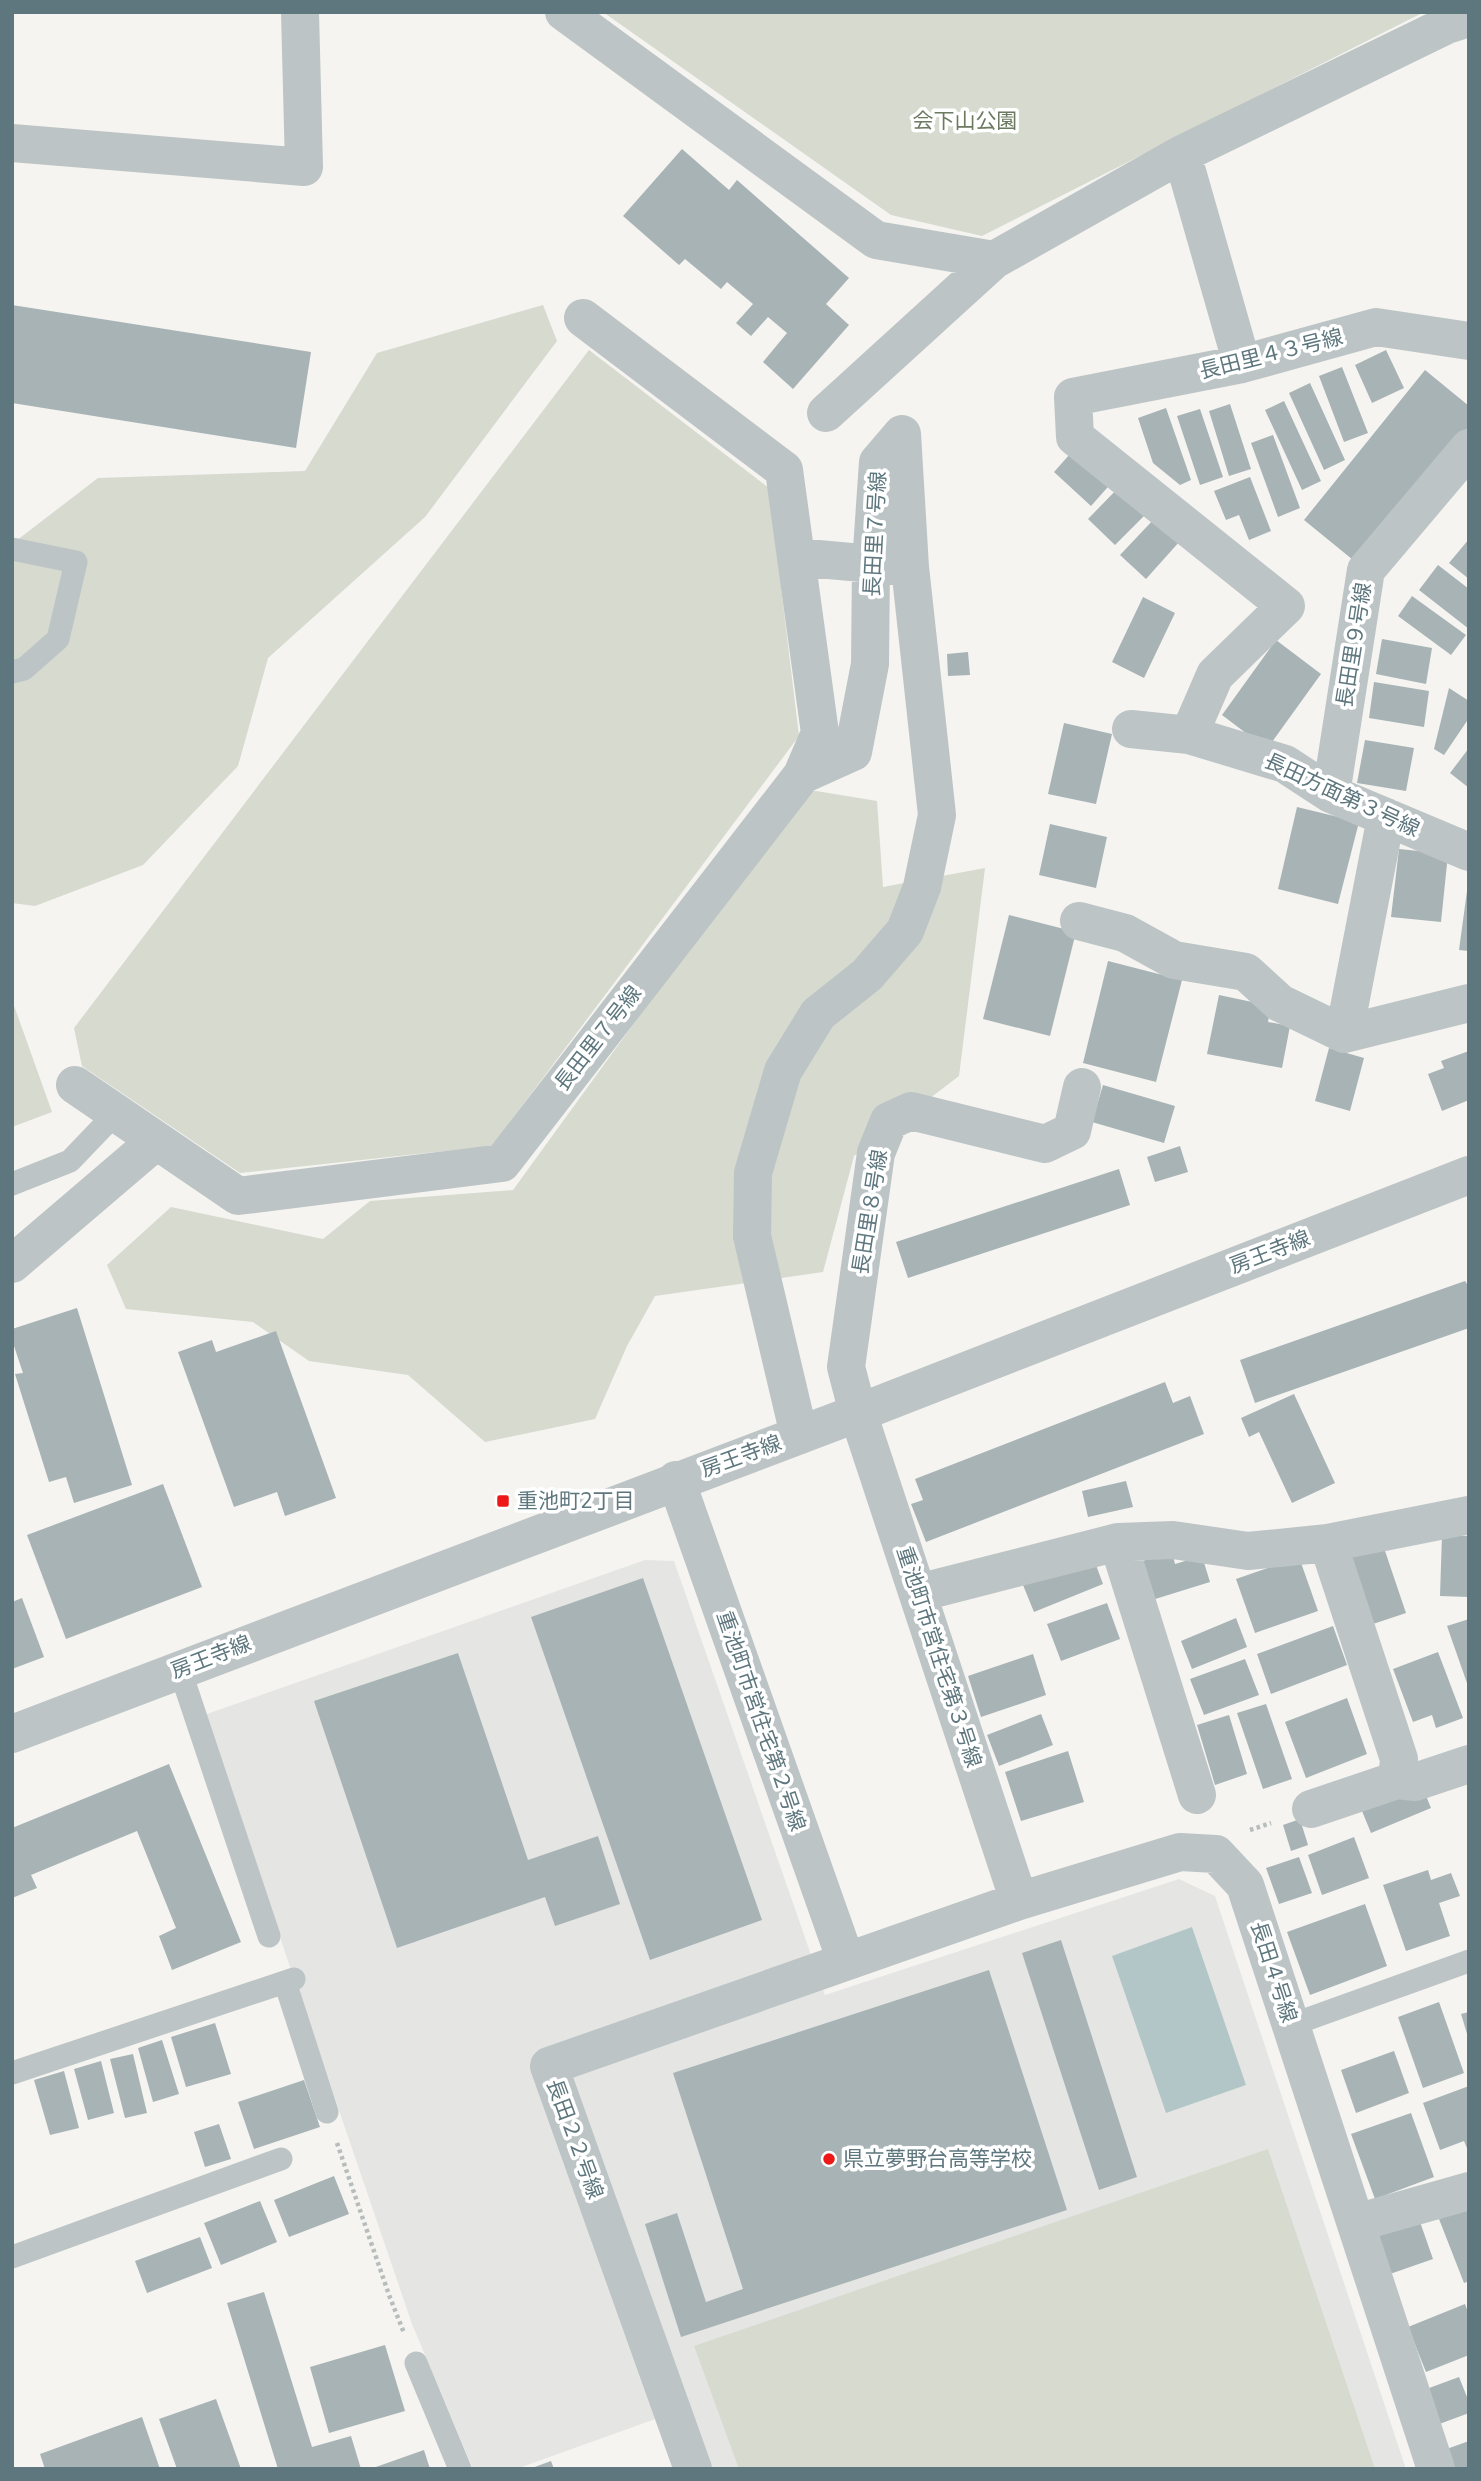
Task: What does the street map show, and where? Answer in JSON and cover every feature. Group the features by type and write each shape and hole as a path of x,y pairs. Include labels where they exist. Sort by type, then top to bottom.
{"street":[{"path":"12,143 304,167 300,12"},
{"path":"564,12 876,240 994,260"},
{"path":"826,413 994,260 1182,154 1462,28"},
{"path":"1182,154 1242,364"},
{"path":"583,318 784,470 820,733 802,775"},
{"name":"長田里４３号線","path":"1189,735 1215,675 1286,606 1075,437 1073,397 1242,364 1376,327 1469,341"},
{"name":"長田里７号線","path":"75,1085 238,1196 502,1163 802,775 853,751 870,664 871,564 878,463 902,434 910,567 937,815 922,887 905,932 867,975 818,1014 783,1072 753,1173 752,1236 799,1435"},
{"name":"長田里９号線","path":"1331,794 1366,570 1469,448"},
{"path":"796,557 910,567"},
{"name":"長田方面第３号線","path":"1131,729 1189,735 1286,764 1331,794 1469,852"},
{"path":"1344,1034 1386,817"},
{"path":"1079,921 1125,933 1174,960 1246,972 1280,1003 1344,1034 1469,1003"},
{"name":"長田里８号線","path":"858,1413 846,1367 876,1153 889,1121 911,1111 1045,1144 1072,1131 1082,1087"},
{"path":"12,1264 156,1141"},
{"name":"房王寺線","path":"12,1734 858,1413 1469,1175"},
{"name":"重池町市営住宅第３号線","path":"858,1413 1019,1901"},
{"name":"重池町市営住宅第２号線","path":"676,1480 846,1961"},
{"path":"918,1593 1118,1542 1173,1540 1248,1551 1328,1543 1469,1515"},
{"path":"1118,1542 1197,1795"},
{"path":"1328,1543 1399,1759 1397,1780"},
{"path":"1311,1809 1397,1780 1415,1782 1469,1764"},
{"name":"長田４号線","path":"846,1961 1019,1901 1180,1852 1216,1854 1245,1885 1436,2469"},
{"name":"長田２２号線","path":"693,2469 549,2066 846,1961"},
{"path":"1356,2223 1469,2191"}],"lane":[{"path":"12,550 76,562 58,639 24,670 12,672"},
{"path":"12,1184 70,1161 116,1113"},
{"path":"180,1670 269,1937"},
{"path":"1291,2025 1469,1961"},
{"path":"12,2073 289,1981 327,2112"},
{"path":"12,2257 281,2159"},
{"path":"416,2363 460,2469"}],"path":[{"path":"327,2112 389,2295 416,2363"}],"shaded area":[{"name":"県立夢野台高等学校","path":"645,1560 674,1561 825,1995 1179,1879 1215,1896 1406,2469 709,2469 686,2408 516,2469 473,2469 412,2324 204,1715"},
{"path":"1192,1927 1246,2085 1166,2113 1112,1956"}],"green space":[{"name":"会下山公園","path":"603,12 1424,12 982,236 891,215"},
{"path":"543,305 557,341 425,517 268,658 238,766 143,865 35,906 12,903 12,544 98,478 305,471 377,353"},
{"path":"589,350 769,488 799,736 492,1146 240,1173 82,1066 74,1028"},
{"path":"804,789 877,801 883,887 985,868 959,1076 854,1156 823,1272 655,1296 627,1346 595,1419 485,1442 408,1375 309,1361 253,1322 126,1309 107,1265 171,1207 323,1239 370,1201 513,1190"},
{"path":"12,1000 52,1112 12,1127"},
{"path":"1268,2149 1375,2469 739,2469 694,2346"}],"building":[{"path":"682,149 729,190 737,180 849,278 826,304 849,325 793,389 763,362 787,333 768,317 751,336 736,323 753,304 727,282 721,289 685,259 679,265 623,216"},
{"path":"12,305 311,352 296,448 12,403"},
{"path":"1386,350 1404,388 1372,403 1355,365"},
{"path":"1342,367 1368,433 1344,442 1319,376"},
{"path":"1425,370 1469,406 1469,426 1358,564 1304,520"},
{"path":"1310,383 1345,460 1324,470 1289,393"},
{"path":"1284,401 1321,481 1302,490 1265,410"},
{"path":"1230,404 1251,469 1229,476 1209,411"},
{"path":"1166,408 1191,480 1180,485 1153,463 1138,418"},
{"path":"1200,409 1223,477 1200,485 1177,416"},
{"path":"1273,435 1300,508 1278,517 1251,443"},
{"path":"1078,445 1115,479 1091,506 1054,472"},
{"path":"1250,477 1271,531 1249,540 1239,515 1226,520 1214,491"},
{"path":"1122,484 1149,511 1115,545 1088,519"},
{"path":"1155,518 1180,541 1146,579 1120,555"},
{"path":"1469,539 1469,579 1449,563"},
{"path":"1438,565 1469,589 1469,629 1419,590"},
{"path":"1412,596 1466,635 1451,655 1398,616"},
{"path":"1143,597 1175,613 1144,678 1112,662"},
{"path":"1382,639 1432,648 1426,684 1376,674"},
{"path":"1276,640 1321,674 1267,749 1222,715"},
{"path":"968,652 970,675 948,676 947,654"},
{"path":"1374,682 1429,691 1424,727 1369,718"},
{"path":"1449,688 1469,701 1469,718 1444,755 1434,749"},
{"path":"1064,723 1112,734 1096,804 1048,794"},
{"path":"1365,740 1414,748 1406,791 1357,783"},
{"path":"1469,748 1469,788 1450,773"},
{"path":"1297,807 1359,822 1338,904 1278,889"},
{"path":"1050,824 1107,837 1096,888 1039,875"},
{"path":"1399,849 1448,854 1441,922 1391,917"},
{"path":"1469,891 1469,951 1459,950"},
{"path":"1009,915 1076,932 1050,1036 983,1019"},
{"path":"1108,961 1182,980 1156,1082 1083,1063"},
{"path":"1219,995 1271,1006 1268,1022 1290,1026 1282,1068 1207,1054"},
{"path":"1329,1048 1364,1058 1350,1111 1315,1101"},
{"path":"1469,1051 1469,1100 1442,1111 1428,1074 1444,1068 1441,1061"},
{"path":"1103,1085 1175,1106 1164,1143 1092,1122"},
{"path":"1180,1146 1188,1172 1155,1182 1147,1157"},
{"path":"1119,1169 1130,1205 908,1278 896,1242"},
{"path":"1465,1281 1469,1287 1469,1328 1255,1403 1240,1360"},
{"path":"77,1308 132,1485 74,1503 66,1477 49,1482 15,1374 23,1373 12,1340 12,1329"},
{"path":"276,1331 336,1498 285,1516 277,1492 234,1507 178,1352 212,1340 216,1352"},
{"path":"1165,1382 1173,1403 1190,1396 1204,1434 926,1542 911,1504 923,1500 915,1479"},
{"path":"1294,1394 1335,1483 1292,1503 1259,1432 1249,1437 1241,1418"},
{"path":"1126,1481 1133,1507 1088,1517 1082,1491"},
{"path":"163,1484 202,1587 66,1639 27,1535"},
{"path":"1442,1535 1469,1536 1469,1597 1440,1596"},
{"path":"1383,1545 1406,1613 1373,1624 1350,1556"},
{"path":"1172,1552 1175,1564 1202,1556 1210,1582 1152,1600 1139,1562"},
{"path":"1093,1557 1103,1584 1034,1612 1023,1585"},
{"path":"1299,1557 1318,1611 1255,1633 1236,1579"},
{"path":"643,1578 762,1920 650,1960 531,1617"},
{"path":"22,1598 44,1657 12,1669 12,1602"},
{"path":"1107,1603 1120,1639 1061,1661 1047,1624"},
{"path":"1236,1618 1247,1647 1192,1669 1181,1641"},
{"path":"1469,1619 1469,1686 1468,1686 1447,1626"},
{"path":"1333,1626 1347,1665 1271,1694 1257,1654"},
{"path":"1438,1652 1463,1718 1436,1728 1432,1715 1413,1722 1393,1669"},
{"path":"458,1653 528,1860 598,1836 620,1904 555,1926 545,1897 397,1948 314,1701"},
{"path":"1033,1654 1046,1695 981,1717 968,1676"},
{"path":"1245,1659 1259,1695 1204,1715 1190,1679"},
{"path":"1347,1698 1367,1754 1306,1778 1285,1722"},
{"path":"1266,1704 1292,1779 1263,1789 1237,1713"},
{"path":"1041,1714 1053,1745 999,1766 987,1735"},
{"path":"1229,1715 1247,1774 1215,1785 1197,1725"},
{"path":"1068,1751 1084,1802 1021,1821 1005,1772"},
{"path":"169,1764 241,1942 172,1970 159,1936 176,1928 137,1831 31,1875 37,1888 12,1898 12,1828"},
{"path":"1422,1786 1431,1808 1371,1833 1362,1811"},
{"path":"1300,1819 1308,1845 1291,1851 1283,1825"},
{"path":"1354,1837 1369,1878 1322,1895 1308,1855"},
{"path":"1299,1857 1312,1893 1279,1904 1266,1868"},
{"path":"1428,1870 1431,1880 1451,1873 1460,1896 1439,1903 1450,1936 1406,1951 1383,1885"},
{"path":"1365,1904 1387,1966 1310,1995 1287,1932"},
{"path":"1061,1940 1137,2177 1099,2190 1022,1953"},
{"path":"989,1970 1067,2210 681,2337 645,2224 677,2213 706,2302 743,2289 673,2073"},
{"path":"1439,2002 1464,2073 1423,2088 1398,2017"},
{"path":"1469,2012 1469,2037 1468,2037 1461,2014"},
{"path":"215,2023 231,2074 186,2087 171,2037"},
{"path":"162,2040 179,2094 153,2102 138,2048"},
{"path":"1394,2051 1409,2093 1356,2113 1341,2070"},
{"path":"133,2054 147,2113 125,2118 110,2059"},
{"path":"101,2061 114,2113 88,2120 74,2069"},
{"path":"64,2071 79,2128 50,2135 34,2080"},
{"path":"304,2080 320,2127 254,2149 238,2102"},
{"path":"1469,2086 1469,2153 1464,2141 1440,2150 1423,2103"},
{"path":"1411,2113 1434,2177 1375,2199 1351,2134"},
{"path":"219,2124 231,2159 205,2167 194,2132"},
{"path":"334,2176 349,2214 289,2237 274,2200"},
{"path":"260,2201 277,2242 221,2265 204,2223"},
{"path":"1469,2207 1469,2281 1464,2283 1439,2219"},
{"path":"1419,2219 1433,2259 1390,2274 1376,2234"},
{"path":"200,2237 212,2268 147,2293 135,2261"},
{"path":"264,2292 312,2447 351,2436 361,2469 278,2469 227,2303"},
{"path":"1465,2304 1469,2315 1469,2355 1426,2372 1408,2327"},
{"path":"385,2345 405,2411 329,2433 310,2367"},
{"path":"1459,2377 1469,2402 1469,2413 1434,2426 1421,2391"},
{"path":"216,2399 241,2469 177,2469 159,2419"},
{"path":"142,2417 160,2469 45,2469 40,2454"},
{"path":"1469,2441 1469,2469 1447,2469 1441,2451"},
{"path":"424,2450 430,2469 373,2469 373,2468"},
{"path":"551,2461 554,2469 532,2469 532,2468"}],"place":[{"name":"重池町2丁目","path":"503,1501"},
{"name":"県立夢野台高等学校","path":"829,2159"}]}
